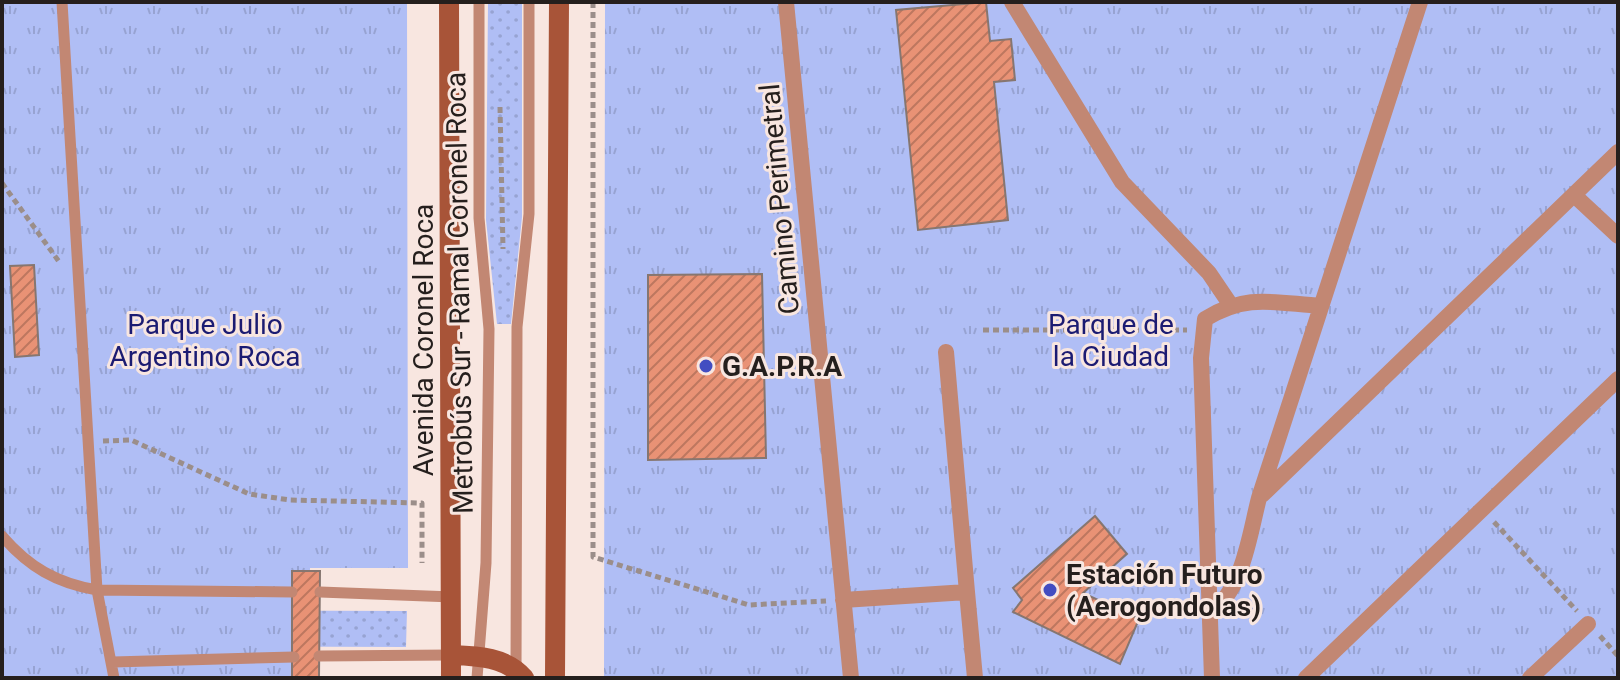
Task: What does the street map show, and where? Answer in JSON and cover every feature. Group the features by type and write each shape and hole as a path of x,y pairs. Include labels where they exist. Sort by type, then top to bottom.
{"main road":[{"name":"Avenida Coronel Roca","path":"449,2 451,678"},
{"path":"555,678 559,2"},
{"path":"452,655 479,656 519,675"}],"street":[{"name":"Camino Perimetral","path":"786,2 851,678"},
{"path":"1012,2 1122,182 1209,273 1230,304"},
{"path":"1211,611 1222,604 1242,562 1259,498 1420,2"},
{"path":"1259,498 1618,152"},
{"path":"1574,195 1618,236"},
{"path":"1212,678 1201,358 1205,319 1230,304 1248,301 1321,306"},
{"path":"946,352 975,678"},
{"path":"1306,678 1618,379"},
{"path":"843,600 967,592"},
{"path":"1530,678 1588,624"}],"lane":[{"path":"62,2 97,590 114,678"},
{"name":"Metrobús Sur - Ramal Coronel Roca","path":"477,678 486,563 489,329 479,218 479,2"},
{"name":"Metrobús Sur - Ramal Coronel Roca","path":"519,675 517,327 529,214 529,2"},
{"path":"2,536 38,572 66,585 97,590 292,592"},
{"path":"320,592 453,597"},
{"path":"319,656 452,655"},
{"path":"113,662 294,657"}],"path":[{"path":"593,2 593,557 749,605 843,600"},
{"path":"2,183 80,292"},
{"path":"983,330 1204,330"},
{"path":"89,442 131,440 249,494 290,500 422,503 422,563"},
{"path":"1482,509 1618,656"}],"green space":[{"name":"Parque Julio Argentino Roca","path":"2,2 407,2 408,568 310,568 310,678 2,678"},
{"path":"488,2 522,2 522,217 511,324 497,324 486,220"},
{"name":"Parque de la Ciudad","path":"605,2 1618,2 1618,678 604,678"},
{"path":"148,610 407,611 406,647 151,646"}],"building":[{"path":"986,2 990,41 1011,39 1015,80 994,82 1008,220 918,230 896,10"},
{"path":"34,265 39,355 15,357 10,266"},
{"name":"G.A.P.R.A","path":"762,274 766,458 648,460 648,275"},
{"name":"Estación Futuro (Aerogondolas)","path":"1095,516 1127,554 1083,593 1139,619 1120,664 1013,612 1022,600 1013,588"},
{"path":"292,571 320,571 319,678 292,678"}],"place":[{"name":"G.A.P.R.A","path":"706,366"},
{"name":"Estación Futuro (Aerogondolas)","path":"1050,590"}]}
